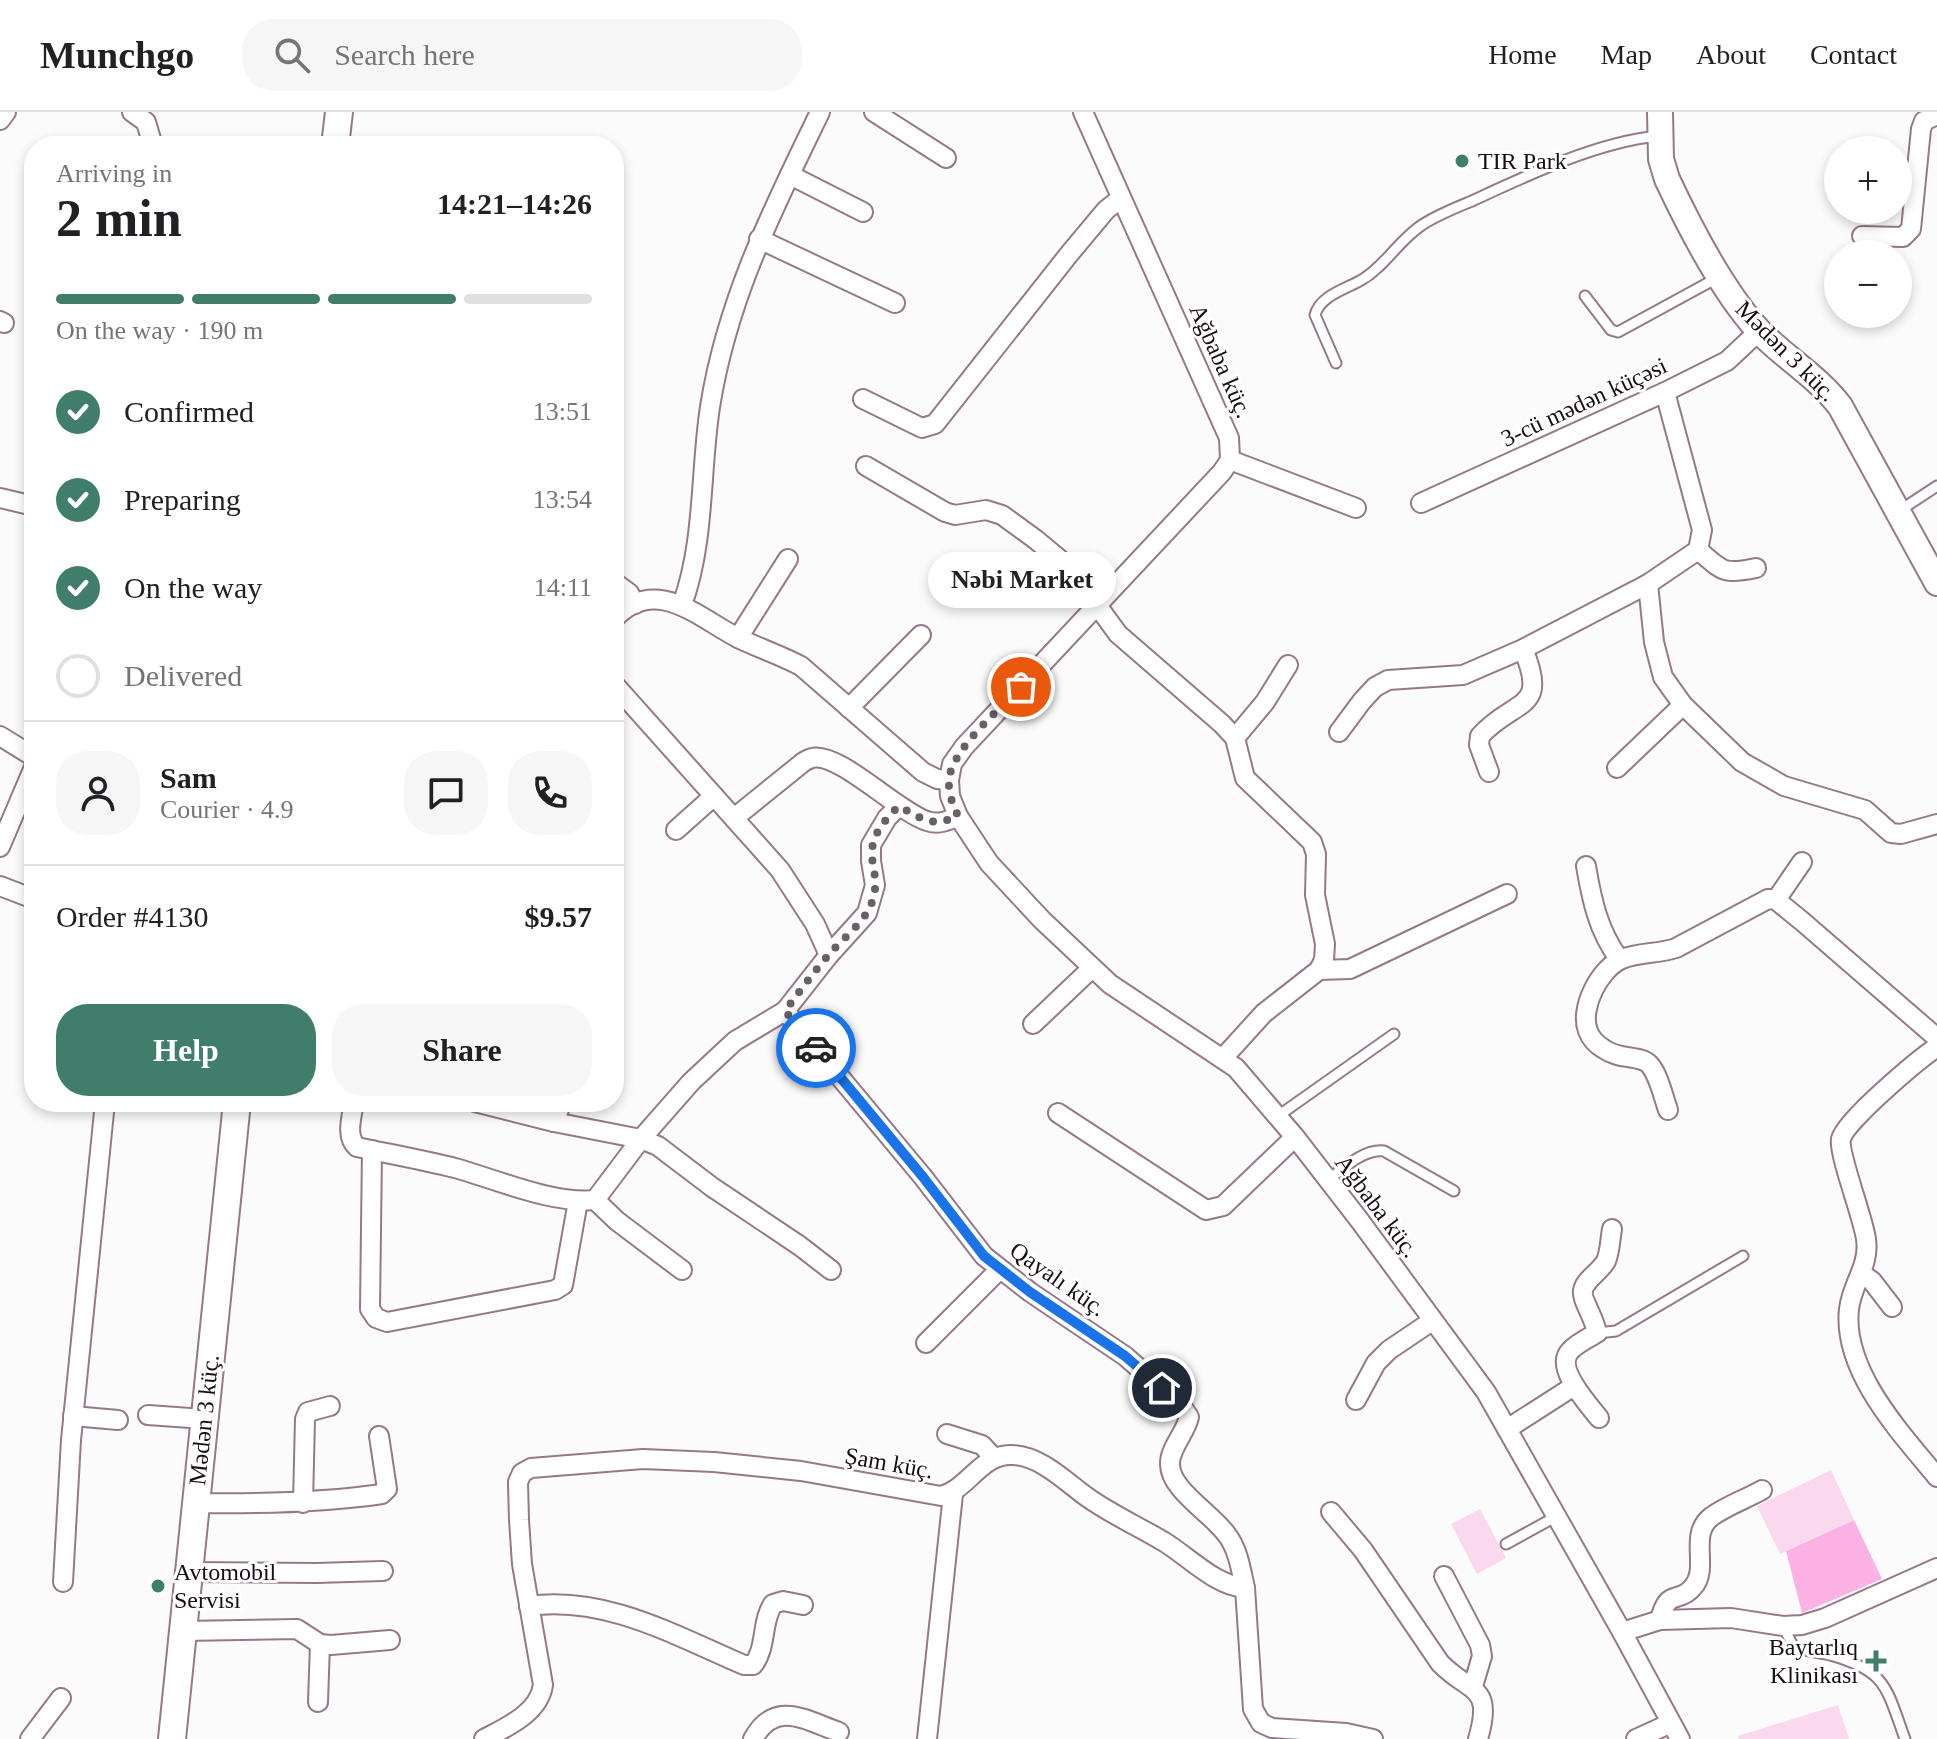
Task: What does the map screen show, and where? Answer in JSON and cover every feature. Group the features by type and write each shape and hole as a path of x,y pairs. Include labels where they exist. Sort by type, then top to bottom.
{"main road":[{"path":"336,136 339,112"},
{"name":"Mədən 3 küç.","path":"172,1739 236,1112"}],"street":[{"path":"0,120 6,112"},
{"path":"132,112 146,122 150,136"},
{"path":"682,605 695,550 710,406 729,323 759,239 820,112"},
{"path":"874,112 946,158"},
{"name":"Ağbaba küç.","path":"1083,112 1229,438 1230,460"},
{"path":"1862,236 1903,237 1911,229 1921,129 1924,121 1937,115"},
{"name":"Mədən 3 küç.","path":"1659,124 1661,159 1667,179 1720,277 1759,331 1827,389 1840,406 1937,583"},
{"path":"790,175 863,212"},
{"path":"863,399 922,428 935,424 1070,253 1106,210 1121,198"},
{"path":"759,239 895,303"},
{"name":"3-cü mədən küçəsi","path":"1421,503 1727,361 1759,331"},
{"path":"1339,732 1375,687 1388,680 1463,675 1523,649 1648,584 1698,550 1702,530 1665,392"},
{"path":"624,612 635,604 650,600 682,605 738,638 780,654 801,666 923,772 937,779 949,780 952,764 964,747 1230,460 1356,508"},
{"path":"866,466 945,512 955,515 986,510 1002,515 1070,568 1118,634 1235,738 1245,778 1312,842 1316,854 1315,895 1325,944 1324,960 1319,970 1264,1013 1223,1058"},
{"path":"0,498 24,504"},
{"path":"1698,550 1720,569 1731,573 1756,568"},
{"path":"738,638 788,559"},
{"path":"1648,584 1658,664 1663,677 1683,705 1742,762 1784,786 1865,810 1891,833 1901,834 1937,824"},
{"path":"624,589 635,604"},
{"path":"849,708 921,635"},
{"path":"1489,772 1479,745 1480,736 1529,698 1533,688 1534,675 1523,649"},
{"path":"1235,738 1265,702 1288,665"},
{"path":"624,695 789,882 815,924 829,955"},
{"path":"1617,768 1683,705"},
{"path":"0,736 24,751"},
{"path":"734,818 810,758 838,764 928,822 943,823 958,816"},
{"name":"Ağbaba küç.","path":"949,780 950,796 958,816 1004,881 1092,968 1131,1000 1236,1068 1328,1180 1486,1392 1676,1731"},
{"path":"0,847 24,791"},
{"path":"676,830 714,796"},
{"path":"372,1150 370,1309 376,1318 387,1322 555,1290 563,1285 587,1200 710,1062 735,1041 785,1011 867,913 875,885 871,845 887,818 899,806"},
{"path":"1776,900 1802,862"},
{"path":"1586,866 1593,910 1619,959"},
{"path":"0,886 24,895"},
{"path":"1319,970 1350,969 1507,894"},
{"path":"1668,1110 1652,1068 1646,1061 1618,1058 1593,1041 1586,1029 1586,1008 1593,992 1619,959 1660,954 1676,948 1768,899 1776,900 1937,1038"},
{"path":"1033,1024 1092,968"},
{"name":"Qayalı küç.","path":"785,1011 923,1177 968,1237 999,1270 1125,1356 1181,1405 1189,1417 1170,1459 1171,1475 1178,1487 1213,1517 1229,1537 1240,1564 1245,1588"},
{"path":"1937,1047 1855,1118 1841,1139 1841,1151 1866,1237 1867,1251 1862,1274 1849,1310 1849,1324 1859,1361 1868,1386 1888,1418 1937,1477"},
{"path":"63,1582 73,1416 104,1112"},
{"path":"353,1112 350,1135 357,1147 587,1200 682,1270"},
{"path":"514,1112 641,1139 673,1155 721,1193 831,1270"},
{"path":"554,1122 558,1112"},
{"path":"1058,1113 1206,1210 1223,1206 1295,1137"},
{"path":"1599,1418 1574,1386 1565,1365 1570,1351 1597,1333 1595,1320 1582,1295 1583,1286 1600,1270 1607,1258 1612,1229"},
{"path":"926,1343 999,1270"},
{"path":"1862,1274 1872,1281 1892,1307"},
{"path":"1356,1400 1376,1363 1389,1350 1432,1321"},
{"path":"1507,1429 1574,1386"},
{"path":"303,1503 305,1419 308,1412 330,1406"},
{"path":"148,1415 204,1419"},
{"path":"73,1416 118,1420"},
{"path":"947,1434 973,1440 994,1458 1013,1455 1031,1460 1056,1473 1110,1513 1164,1542 1216,1577 1232,1586 1245,1588 1253,1709 1261,1723 1272,1728 1346,1733 1373,1739"},
{"path":"196,1503 303,1503 382,1494 387,1489 387,1481 379,1436"},
{"name":"Şam küç.","path":"484,1739 536,1705 543,1685 522,1564 518,1482 522,1473 531,1468 643,1459 714,1462 801,1471 941,1496 953,1494 994,1458"},
{"path":"1660,1620 1663,1605 1670,1598 1695,1586 1699,1573 1700,1535 1710,1517 1762,1490"},
{"path":"927,1739 953,1494"},
{"path":"1331,1512 1363,1550 1440,1663 1452,1675 1473,1686 1482,1699 1478,1739"},
{"path":"1622,1632 1660,1620 1731,1618 1783,1626 1802,1625 1825,1618 1937,1568"},
{"path":"189,1572 383,1571"},
{"path":"1444,1576 1480,1645 1482,1656 1473,1686"},
{"path":"529,1606 554,1602 585,1605 646,1623 744,1665 753,1665 758,1658 768,1611 773,1604 783,1601 803,1605"},
{"path":"183,1631 297,1629 320,1644 331,1645 390,1640"},
{"path":"318,1702 320,1644"},
{"path":"30,1739 61,1698"},
{"path":"753,1739 761,1724 772,1716 789,1715 826,1732"},
{"path":"1636,1739 1676,1731"}],"lane":[{"path":"1336,363 1315,315 1317,308 1322,301 1365,278 1416,229 1508,184 1627,141 1659,124"},
{"path":"1585,296 1611,330 1618,332 1720,277"},
{"path":"1899,511 1937,486"},
{"path":"1278,1116 1394,1034"},
{"path":"1328,1180 1367,1152 1376,1150 1384,1151 1454,1191"},
{"path":"1597,1333 1616,1331 1743,1256"},
{"path":"1506,1544 1557,1516"},
{"path":"1783,1626 1793,1646 1859,1663 1870,1670 1888,1693 1905,1739"}],"shaded area":[{"path":"1854,1520 1882,1579 1802,1613 1786,1551"}],"building":[{"path":"1831,1470 1854,1520 1780,1554 1757,1506"},
{"path":"1480,1509 1506,1558 1477,1574 1451,1524"},
{"path":"1838,1705 1849,1739 1739,1739 1738,1736"}],"way so far":[{"path":"816,1048 785,1011 867,913 875,885 871,845 878,831 899,806 928,822 943,823 958,816 950,796 952,764 964,747 1021,687"}],"place":[{"name":"TIR Park","path":"1462,161"},
{"name":"Nəbi Market","path":"1021,687"},
{"name":"Avtomobil Servisi","path":"158,1586"},
{"name":"Baytarlıq Klinikası","path":"1876,1661"}],"route":[{"path":"816,1048 984,1256 1030,1292 1125,1356 1162,1388"}]}
